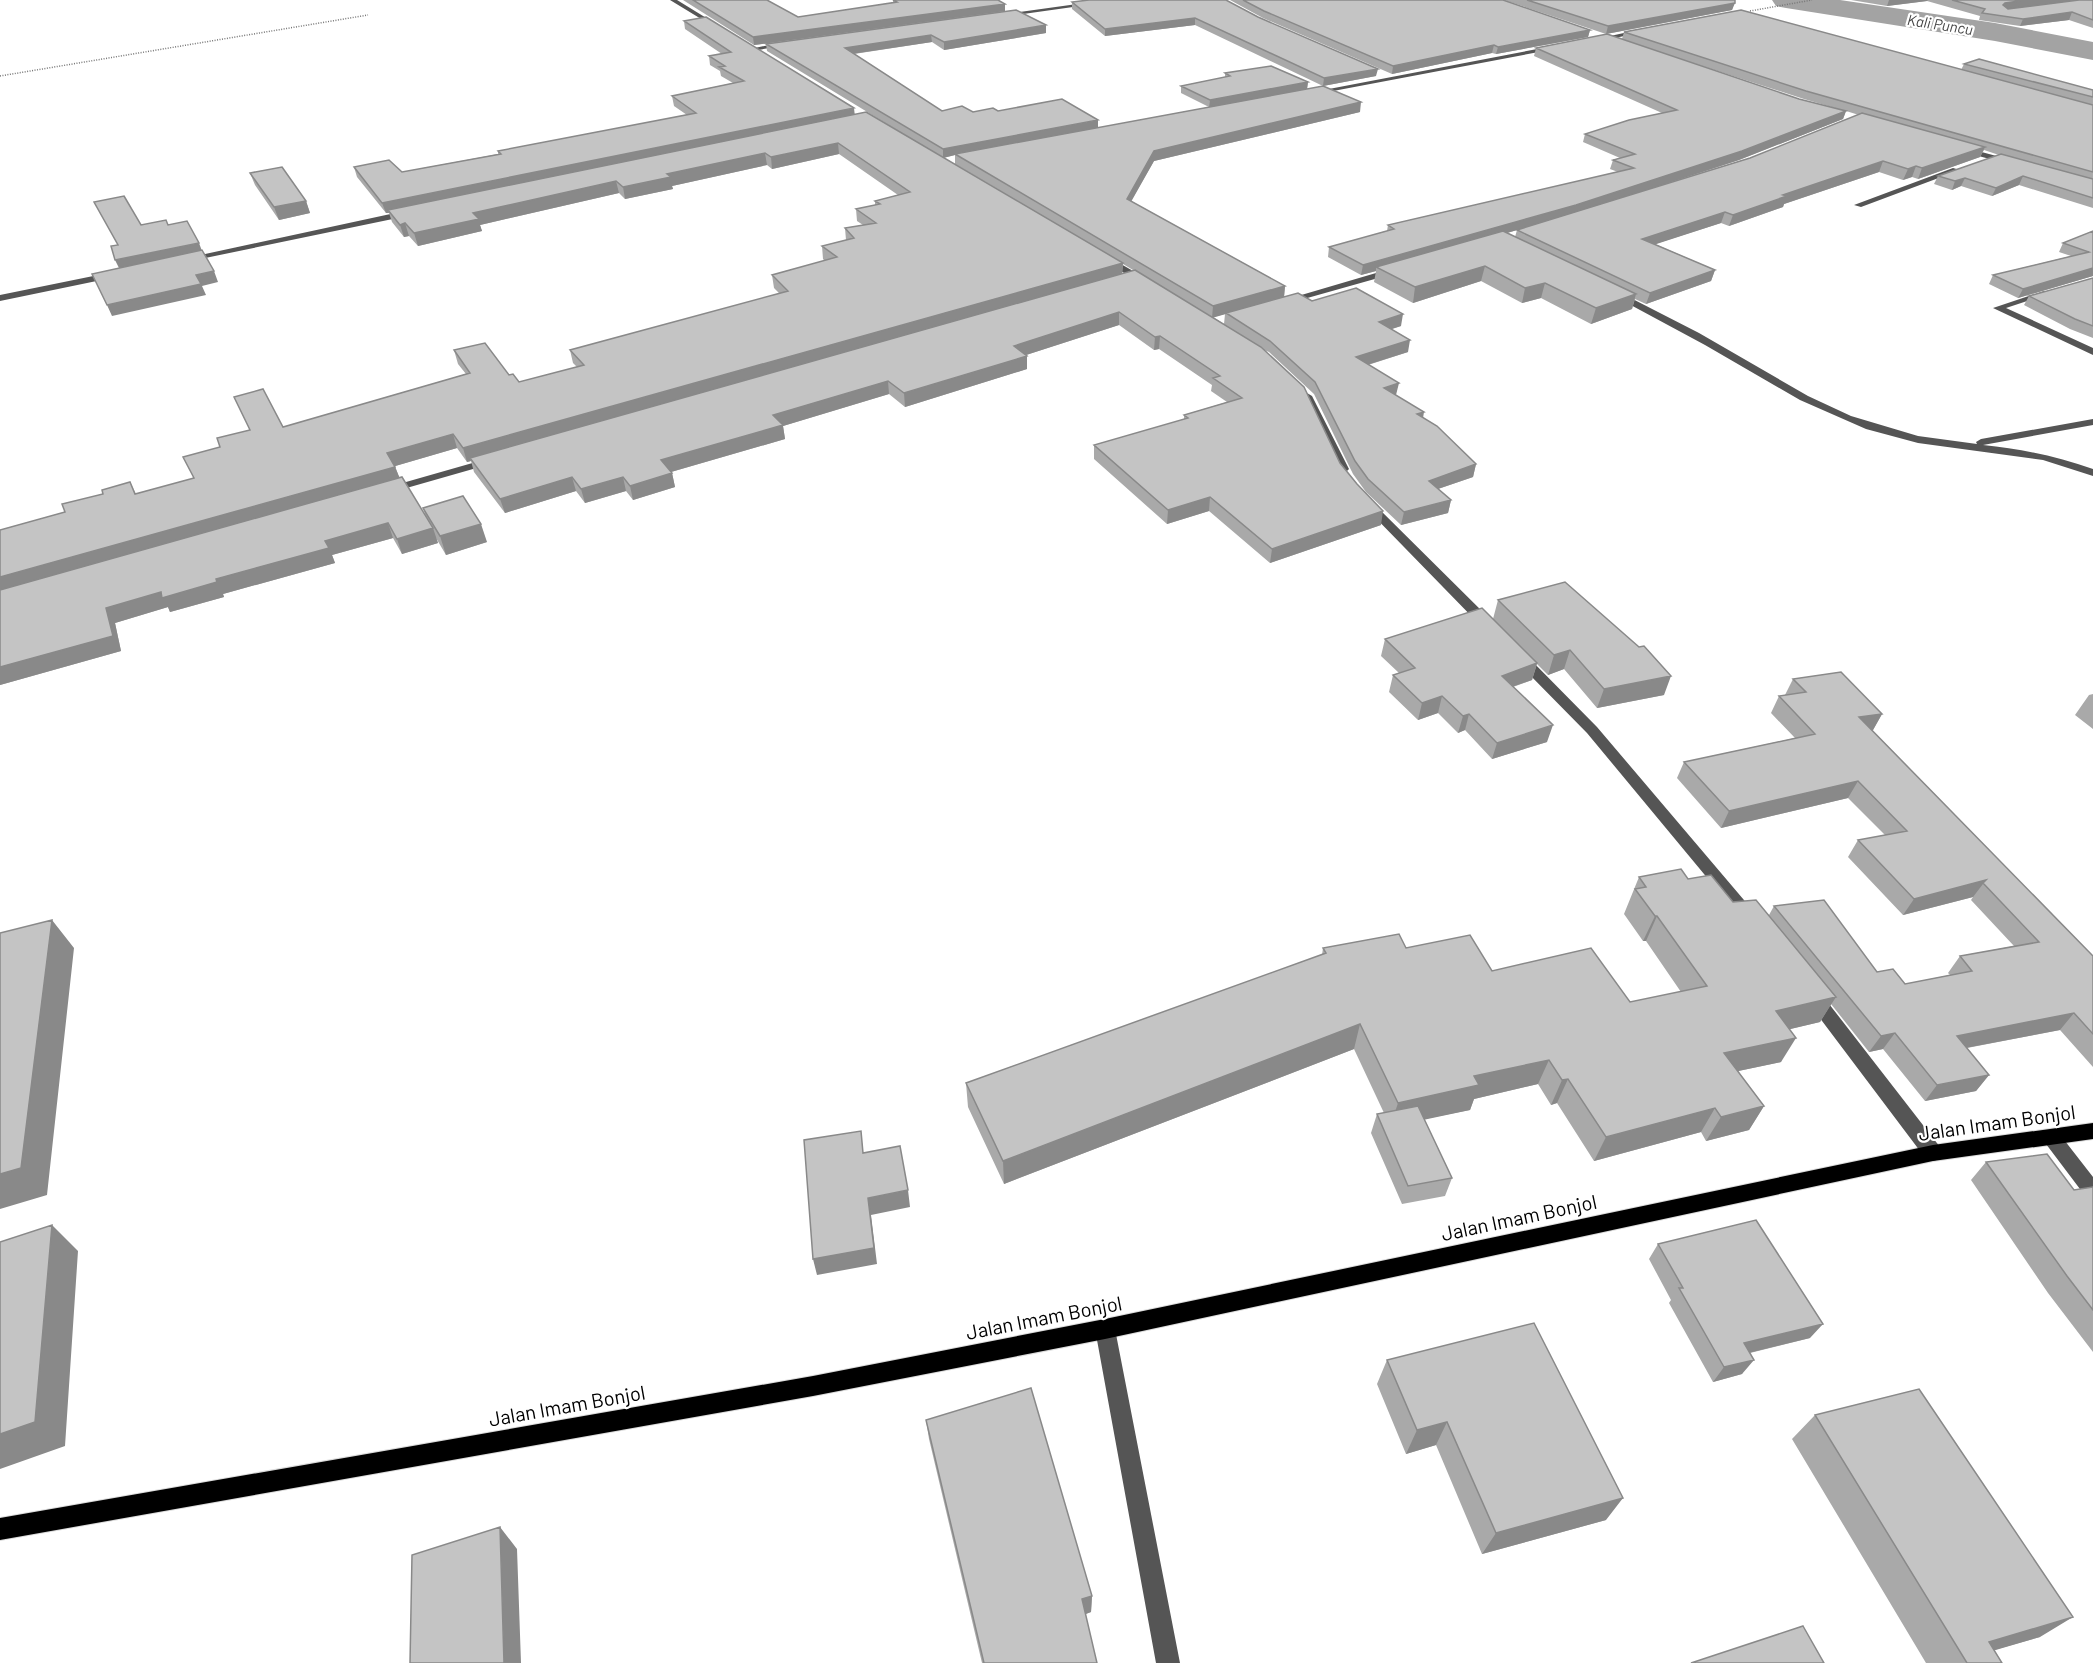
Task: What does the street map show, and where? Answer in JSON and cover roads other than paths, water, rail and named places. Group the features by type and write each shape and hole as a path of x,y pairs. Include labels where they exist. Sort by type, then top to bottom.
{"main road":[{"name":"Jalan Imam Bonjol","path":"0,1529 813,1386 1105,1329 1934,1153 2093,1131"}],"street":[{"path":"673,0 725,32"},
{"path":"996,15 1120,0"},
{"path":"1584,42 1651,29"},
{"path":"1585,31 1628,45"},
{"path":"744,43 762,54"},
{"path":"753,49 789,44"},
{"path":"1308,94 1561,46"},
{"path":"1381,74 1391,78"},
{"path":"1951,146 2023,166"},
{"path":"1973,164 1994,158"},
{"path":"1858,205 1962,168"},
{"path":"171,262 413,212"},
{"path":"1096,253 1131,278 1155,288"},
{"path":"1274,305 1406,267"},
{"path":"0,298 126,272"},
{"path":"1604,288 1716,347 1785,387 1846,417 1893,434 2053,458 2093,472"},
{"path":"2061,289 1998,308 2090,349"},
{"path":"1301,390 1313,406 1350,481"},
{"path":"1966,445 2093,422"},
{"path":"379,493 505,457"},
{"path":"1360,495 1592,730 1757,927"},
{"path":"1801,980 1934,1153"},
{"path":"2052,1138 2093,1191"},
{"path":"1105,1329 1168,1663"}],"waterway":[{"name":"Kali Puncu","path":"1786,0 1995,32 2093,51"}]}
